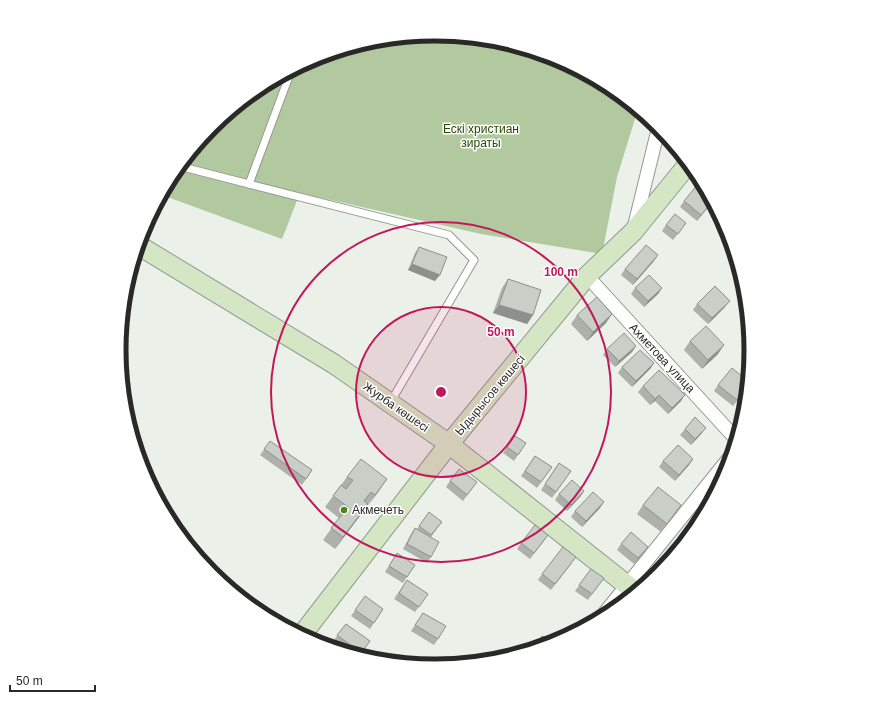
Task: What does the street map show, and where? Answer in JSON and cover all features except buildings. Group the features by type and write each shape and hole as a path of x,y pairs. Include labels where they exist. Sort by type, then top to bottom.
{"street":[{"path":"633,232 657,135"},
{"name":"Ыдырысов көшесі","path":"305,631 449,444 587,276 633,232 685,168"},
{"name":"Журба көшесі","path":"143,248 334,364 449,444 632,589"},
{"name":"Ахметова улица","path":"587,276 733,435"},
{"path":"632,589 720,470"}],"lane":[{"path":"249,184 288,78"},
{"path":"186,168 449,235 474,260 390,404"}],"green space":[{"name":"Ескі христиан зираты","path":"415,42 456,42 496,47 535,57 572,73 607,93 636,115 617,177 602,254 481,234 300,193 282,239 167,197 190,162 203,146 231,118 247,105 281,82 336,57 375,47"}],"place":[{"name":"Акмечеть","path":"344,510"}]}
